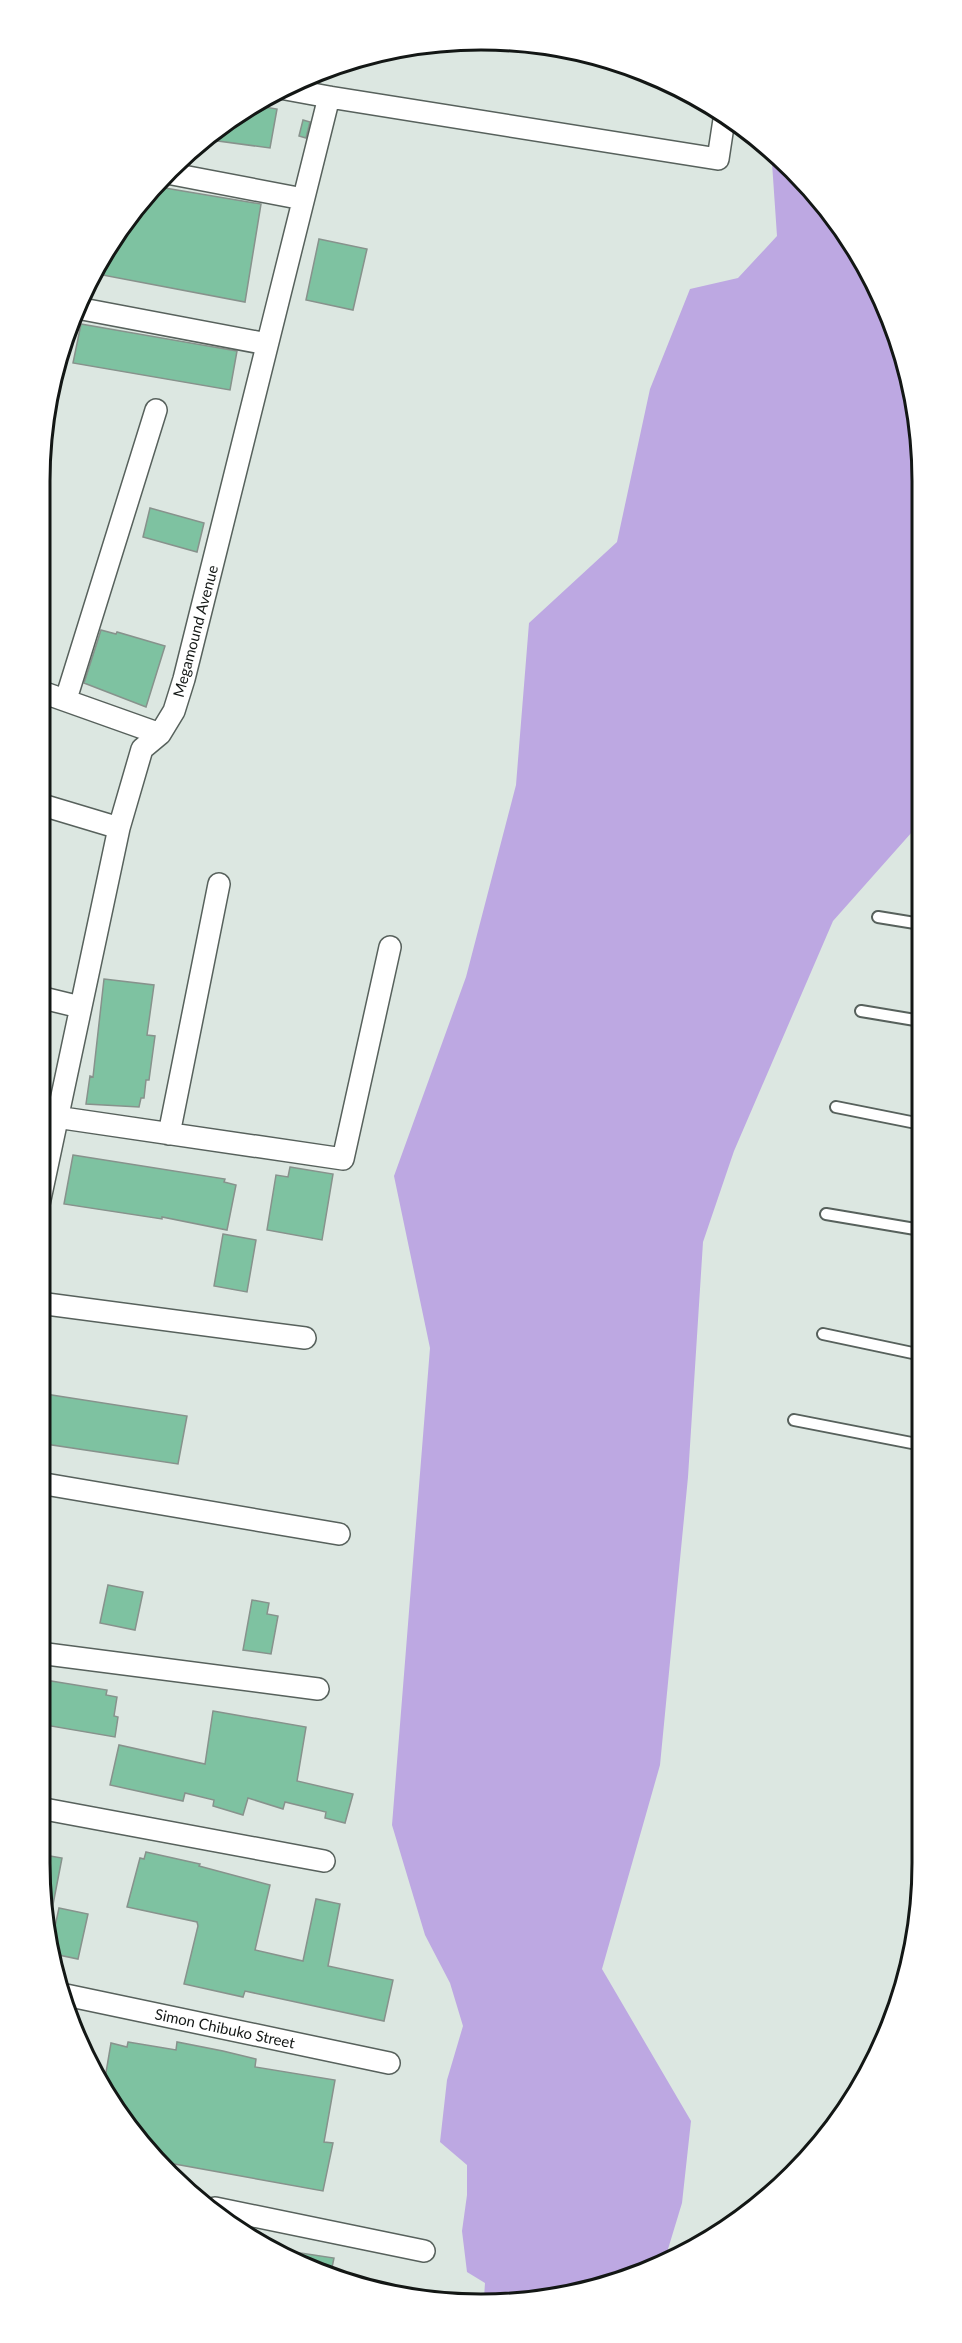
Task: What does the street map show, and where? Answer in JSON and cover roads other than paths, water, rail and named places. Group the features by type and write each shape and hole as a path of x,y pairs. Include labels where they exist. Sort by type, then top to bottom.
{"street":[{"path":"296,91 718,159 723,124"},
{"name":"Megamound Avenue","path":"50,1148 119,828 142,749 159,734 174,711 184,679 329,97"},
{"path":"177,175 303,199"},
{"path":"85,310 267,344"},
{"path":"66,699 156,410"},
{"path":"50,694 159,734"},
{"path":"50,807 119,828"},
{"path":"169,1134 219,884"},
{"path":"56,1117 344,1159 390,947"},
{"path":"50,1000 80,1007"},
{"path":"50,1304 304,1338"},
{"path":"50,1485 339,1534"},
{"path":"50,1654 318,1689"},
{"path":"50,1810 324,1861"},
{"name":"Simon Chibuko Street","path":"71,1996 389,2063"},
{"path":"227,2210 424,2251"}],"lane":[{"path":"878,917 912,923"},
{"path":"861,1011 912,1020"},
{"path":"836,1107 912,1122"},
{"path":"826,1214 912,1228"},
{"path":"823,1334 912,1353"},
{"path":"794,1420 912,1443"}]}
